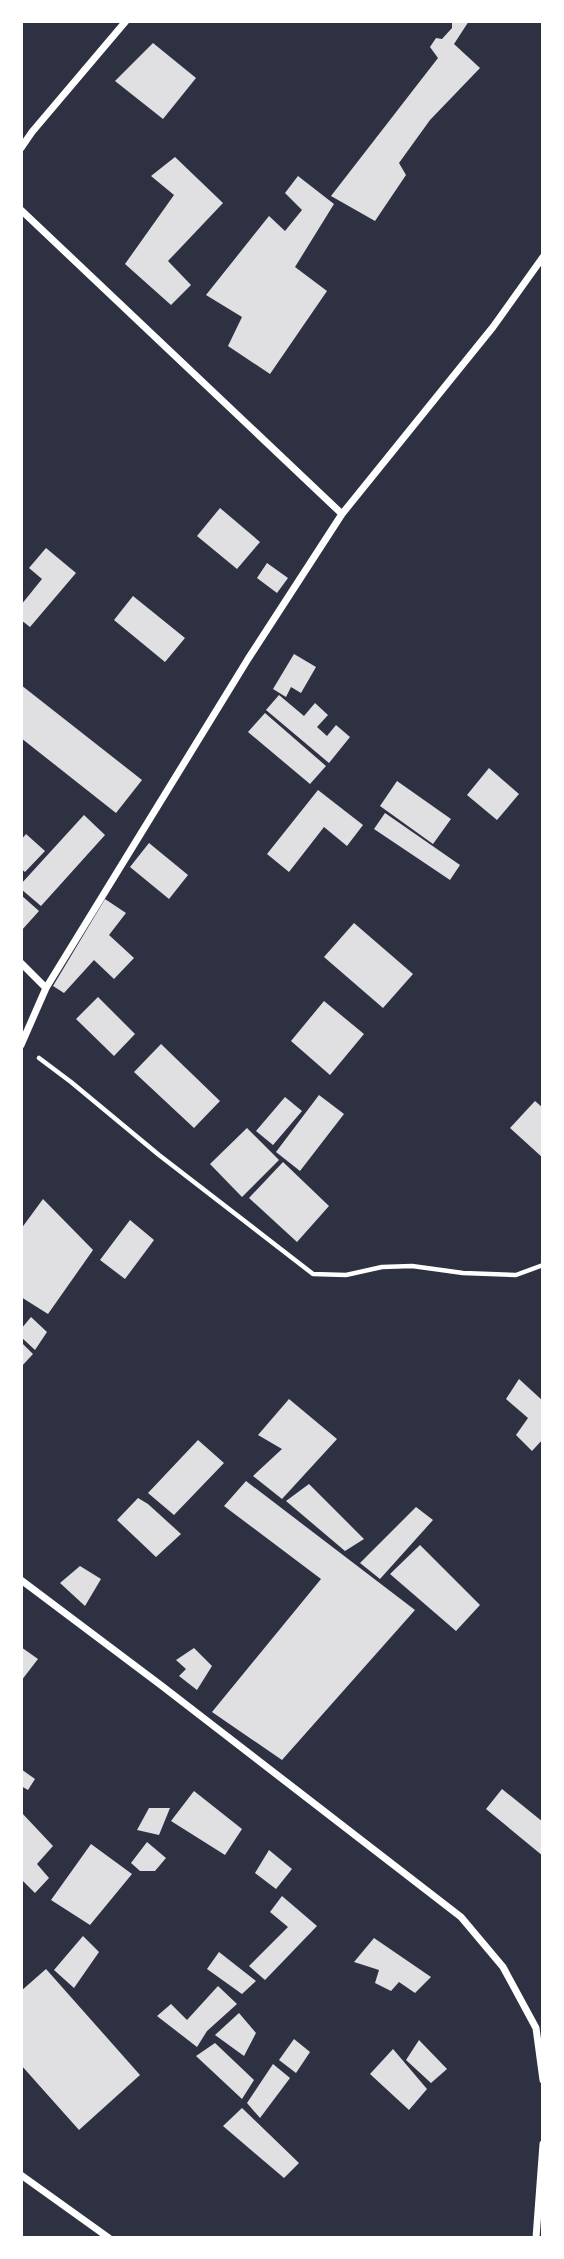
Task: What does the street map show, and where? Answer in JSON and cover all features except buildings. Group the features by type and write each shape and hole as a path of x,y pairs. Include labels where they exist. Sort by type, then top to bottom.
{"street":[{"path":"21,148 126,21"},
{"path":"21,210 342,514"},
{"path":"21,1045 46,988 248,659 342,514 493,327 543,257"},
{"path":"21,963 46,988"},
{"path":"21,1580 461,1917 503,1967 536,2028 543,2080"},
{"path":"536,2238 543,2144"},
{"path":"21,2175 109,2238"}],"path":[{"path":"21,1045 313,1274 346,1275 382,1267 412,1266 463,1273 516,1275 543,1265"}]}
